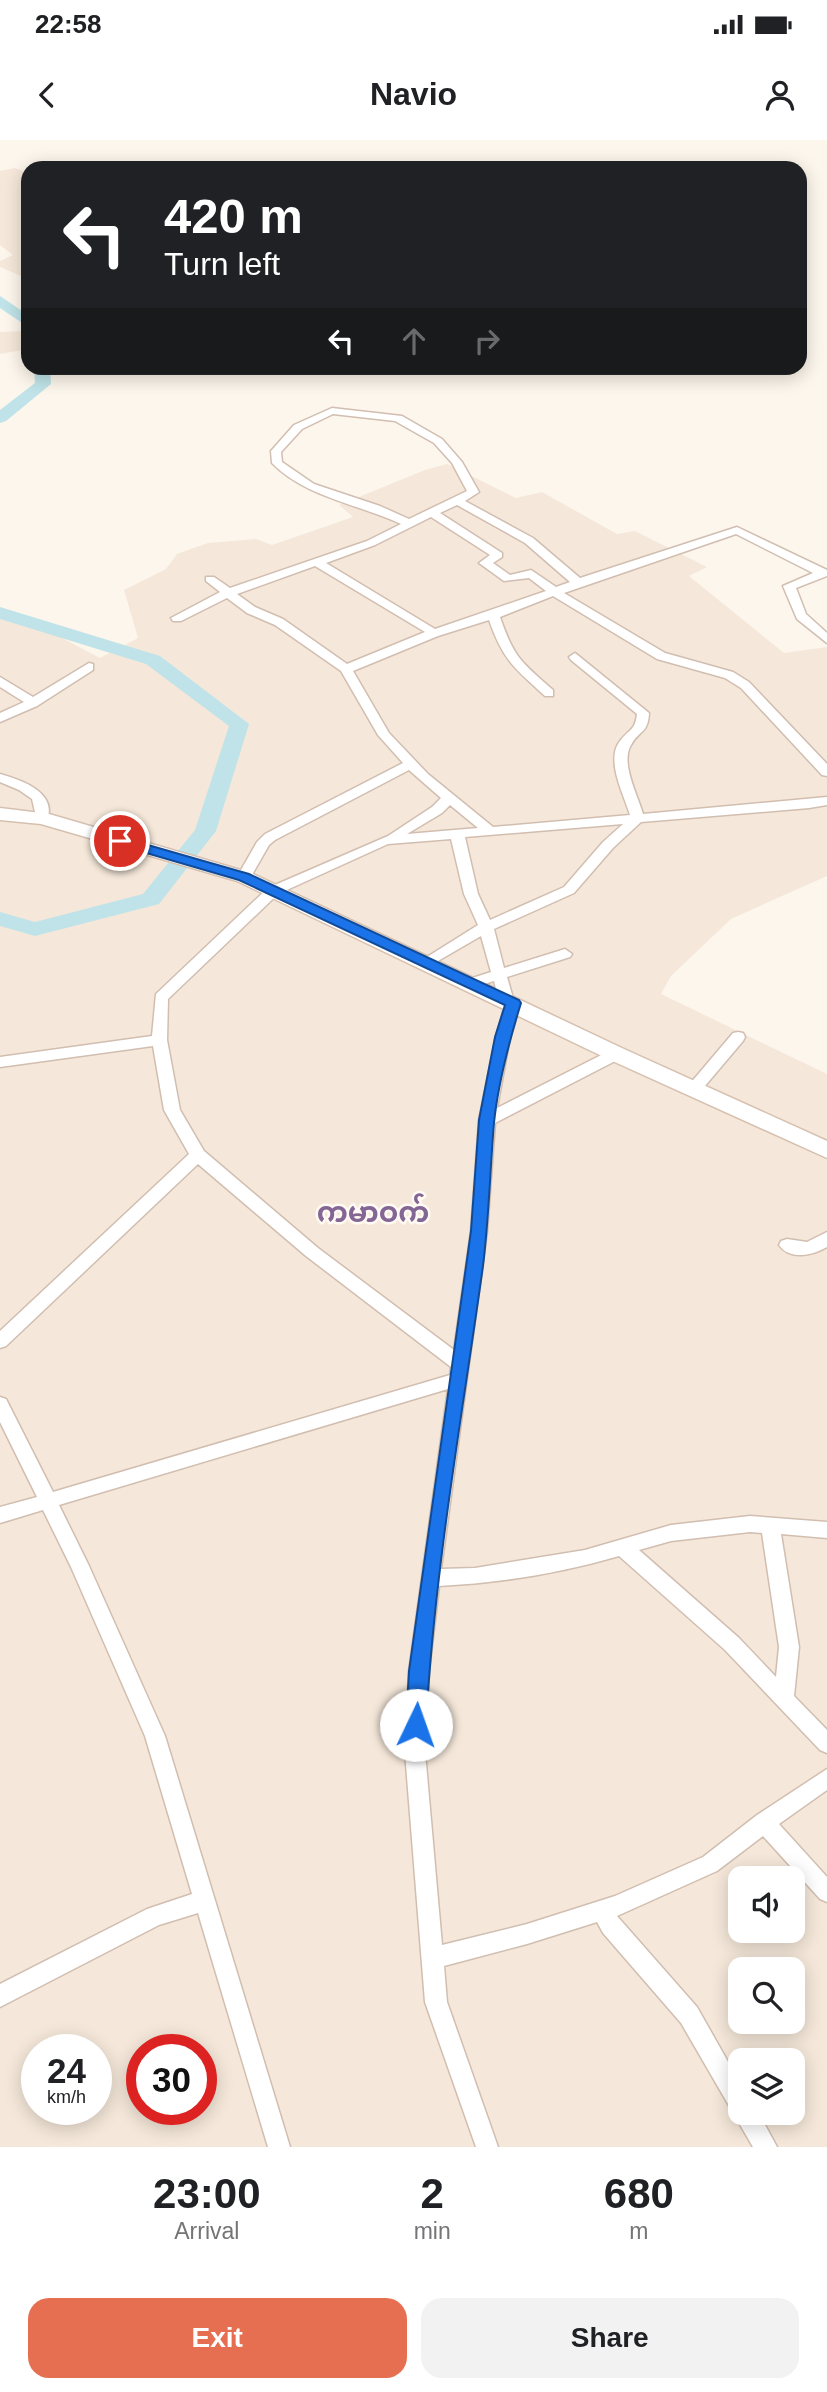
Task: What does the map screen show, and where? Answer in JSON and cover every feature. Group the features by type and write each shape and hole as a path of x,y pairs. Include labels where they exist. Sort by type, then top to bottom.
{"street":[{"path":"177,618 228,593 318,563 410,524 473,492 457,462 438,441 398,418 332,411 299,427 276,451 277,463 310,486 376,508 410,524"},
{"path":"461,503 519,533 541,549 561,572 579,583"},
{"path":"432,513 498,555 485,564 508,579 531,574 556,593 661,656 729,676 746,685 827,772"},
{"path":"346,669 435,633 737,530 825,573"},
{"path":"318,563 435,633"},
{"path":"825,573 789,586 801,617 827,639"},
{"path":"211,579 256,613 267,615 346,669 384,735 411,764 490,831"},
{"path":"493,615 504,646 513,661 550,693"},
{"path":"575,657 643,713 642,726 624,744 620,760 638,818"},
{"path":"0,718 33,703 89,667"},
{"path":"0,681 33,703"},
{"path":"244,877 264,842 270,837 411,764"},
{"path":"0,778 23,786 40,799 44,808 42,818"},
{"path":"449,798 437,810 385,840 273,891 161,997 159,1040 172,1110 198,1155 460,1372"},
{"path":"385,840 827,801"},
{"path":"0,814 42,818 244,877 616,1054 827,1150"},
{"path":"426,962 486,927 569,890 608,845 638,818"},
{"path":"457,834 471,894 486,927 510,1002 487,1120 479,1231 419,1671 415,1752 436,2002 487,2147"},
{"path":"471,983 565,954"},
{"path":"694,1089 738,1037"},
{"path":"0,1062 159,1040"},
{"path":"487,1120 616,1054"},
{"path":"0,1341 198,1155"},
{"path":"787,1245 797,1250 815,1247 827,1238"},
{"path":"0,1515 460,1372"},
{"path":"0,1404 48,1501 155,1736 279,2147"},
{"path":"431,1578 475,1576 584,1558 671,1533 750,1524 827,1530"},
{"path":"770,1526 789,1647 784,1698"},
{"path":"622,1547 732,1644 827,1744"},
{"path":"432,1958 527,1934 602,1910 710,1864 827,1778"},
{"path":"764,1822 827,1892"},
{"path":"0,1996 155,1916 205,1900"},
{"path":"602,1910 611,1926 689,2015 728,2083"},
{"path":"753,2125 766,2147"}],"shaded area":[{"path":"15,168 21,170 21,276 0,267 0,261 13,255 0,245 0,171"},
{"path":"21,331 21,350 0,354 0,332"},
{"path":"447,464 516,498 542,492 617,534 635,531 707,567 689,576 784,653 827,647 827,876 731,919 671,976 661,994 827,1074 827,2147 0,2147 0,614 26,619 100,658 138,638 124,590 166,569 177,554 208,543 256,539 272,545 353,517 339,505 425,470"}],"waterway":[{"path":"0,301 21,317"},
{"path":"0,418 43,384 42,375"},
{"path":"0,613 153,660 239,724 205,831 151,899 35,929 0,919"}],"district":[{"name":"ကမာဝက်","path":"373,1212"}],"route":[{"path":"120,841 244,877 513,1003 503,1037 487,1120 479,1231 428,1598 416,1725"}]}
